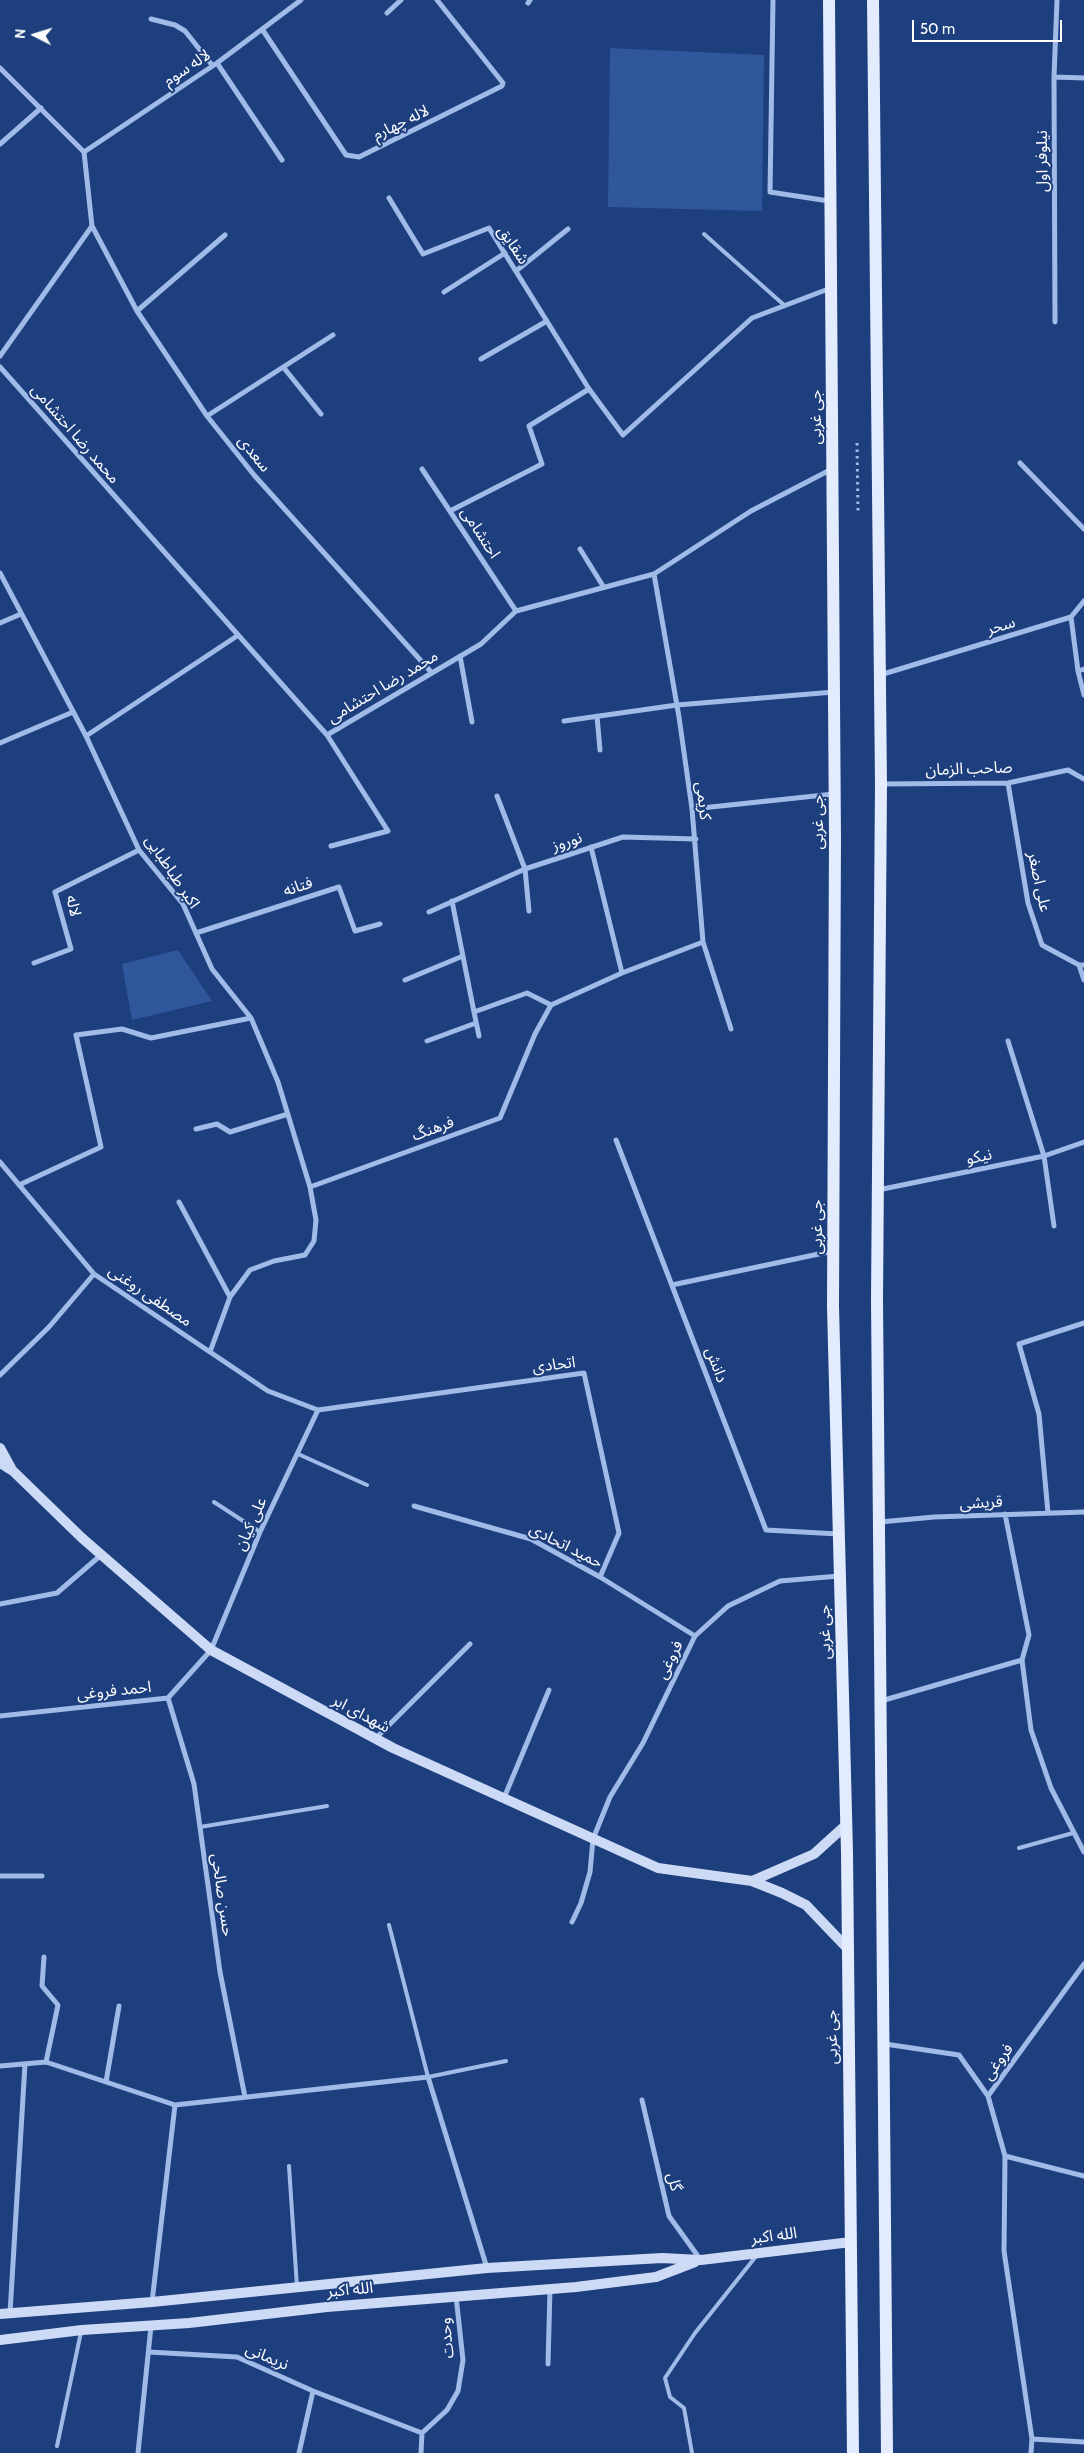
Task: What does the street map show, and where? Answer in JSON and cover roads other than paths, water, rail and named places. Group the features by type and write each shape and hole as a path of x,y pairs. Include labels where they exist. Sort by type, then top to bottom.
{"main road":[{"name":"جی غربی","path":"829,0 835,794 834,1250 848,1949 853,2453"},
{"path":"873,0 881,784 878,1190 879,1522 887,2453"},
{"path":"0,1448 13,1471"},
{"path":"0,1463 13,1471"},
{"name":"شهدای ابر","path":"13,1471 101,1555 211,1650 375,1739 658,1868 752,1881 806,1905 848,1949"},
{"path":"752,1881 814,1854 846,1825"},
{"name":"الله اکبر","path":"5,2313 152,2302 487,2268 662,2258 701,2260 851,2242"},
{"name":"الله اکبر","path":"0,2340 82,2330 150,2326 456,2296 550,2289 656,2276 701,2260"}],"street":[{"name":"لاله سوم","path":"84,152 215,64 301,0"},
{"path":"387,13 401,0"},
{"name":"لاله چهارم","path":"262,29 346,155 359,157 502,86 503,83 437,0"},
{"path":"773,0 770,192 831,201"},
{"name":"نیلوفر اول","path":"1055,322 1054,77 1057,0"},
{"path":"151,19 175,25 185,31 215,64 282,160"},
{"path":"0,68 84,152 92,226 0,356"},
{"path":"1054,77 1084,78"},
{"path":"0,144 42,108"},
{"name":"شقایق","path":"389,198 423,254 489,228 589,389 623,435 752,318 832,288"},
{"name":"سعدی","path":"92,226 137,311 208,416 254,475 432,673"},
{"path":"516,271 568,229"},
{"path":"137,311 225,234"},
{"path":"444,292 505,253"},
{"path":"482,360 547,321"},
{"path":"208,416 333,335"},
{"name":"محمد رضا احتشامی","path":"0,367 237,636 327,735 481,644 516,611 603,586 654,574 751,511 833,468"},
{"path":"284,368 322,414"},
{"path":"450,511 542,464 529,426 589,389"},
{"path":"1020,463 1084,529"},
{"name":"احتشامی","path":"422,469 516,611"},
{"path":"580,549 603,586"},
{"name":"اکبر طباطبایی","path":"0,573 86,736 139,850 183,904 212,969 251,1018 278,1082 310,1187"},
{"name":"کریمی","path":"654,574 677,705 696,839 703,942 731,1029"},
{"path":"1084,601 1071,618 1084,695"},
{"path":"0,623 21,614"},
{"name":"سحر","path":"880,675 1071,618"},
{"path":"86,736 237,636"},
{"path":"460,656 472,722"},
{"path":"564,721 677,705 834,692"},
{"path":"0,743 73,712"},
{"path":"597,716 600,750"},
{"path":"327,735 388,830 331,846"},
{"name":"صاحب الزمان","path":"881,784 1008,783 1068,770 1084,779"},
{"name":"علی اصغر","path":"1008,783 1028,903 1042,944 1082,965"},
{"path":"692,809 835,794"},
{"path":"497,796 525,869 529,911"},
{"name":"نوروز","path":"429,912 525,869 623,837 696,839"},
{"path":"591,847 622,973"},
{"name":"لاله","path":"34,963 71,949 55,892 139,850"},
{"name":"فتانه","path":"196,933 339,888 355,931 380,924"},
{"path":"452,901 479,1036"},
{"path":"474,1012 526,992 551,1005 622,973 703,942"},
{"path":"405,980 463,956"},
{"path":"1082,965 1084,980"},
{"name":"فرهنگ","path":"310,1187 500,1118 535,1034 551,1005"},
{"path":"19,1185 101,1147 76,1035 122,1029 151,1038 251,1018"},
{"path":"427,1041 476,1023"},
{"path":"1008,1042 1044,1156 1054,1226"},
{"path":"196,1129 217,1124 230,1132 288,1114"},
{"name":"دانش","path":"616,1140 766,1530 839,1534"},
{"name":"نیکو","path":"878,1190 1044,1156 1084,1142"},
{"name":"مصطفی روغنی","path":"0,1162 94,1274 268,1391 318,1410"},
{"path":"210,1352 230,1297 250,1270 274,1261 305,1255 314,1241 315,1227 310,1187"},
{"path":"180,1202 230,1297"},
{"path":"672,1285 834,1250"},
{"path":"0,1375 49,1327 94,1274"},
{"path":"1048,1513 1039,1414 1019,1344 1084,1324"},
{"name":"اتحادی","path":"318,1410 584,1373 620,1533 600,1577"},
{"name":"علی کیان","path":"211,1650 260,1532 318,1410"},
{"name":"حمید اتحادی","path":"414,1506 531,1539 600,1577 695,1636"},
{"name":"قریشی","path":"879,1522 1005,1514 1084,1512"},
{"path":"1005,1514 1028,1635 1022,1660 1032,1730 1051,1788 1084,1852"},
{"path":"0,1604 57,1593 101,1555"},
{"name":"فروغی","path":"572,1922 581,1903 590,1872 593,1839 610,1797 643,1743 695,1636 728,1606 780,1581 840,1576"},
{"path":"375,1739 470,1644"},
{"name":"احمد فروغی","path":"0,1716 168,1698 211,1650"},
{"path":"880,1701 1022,1660"},
{"path":"504,1798 549,1690"},
{"name":"حسن صالحی","path":"168,1698 194,1784 220,1972 245,2097"},
{"path":"0,1876 42,1876"},
{"path":"44,1957 42,1986 58,2004 46,2062"},
{"name":"فروغی","path":"884,2044 959,2055 988,2096 1084,1964"},
{"path":"106,2082 119,2006"},
{"path":"0,2066 46,2062 175,2105 428,2077 487,2268"},
{"path":"5,2313 24,2064"},
{"path":"988,2096 1005,2156 1004,2251 1032,2439 1031,2453"},
{"name":"گل","path":"642,2100 669,2216 701,2260"},
{"path":"152,2302 175,2105"},
{"path":"1005,2156 1084,2176"},
{"path":"548,2364 550,2289"},
{"name":"وحدت","path":"422,2433 447,2410 458,2391 463,2360 456,2296"},
{"path":"138,2453 150,2326"},
{"name":"نریمانی","path":"149,2352 237,2357 313,2391 422,2433"},
{"path":"299,2453 313,2391"},
{"path":"421,2453 422,2433"},
{"path":"1032,2439 1084,2442"}],"lane":[{"path":"704,234 784,305"},
{"path":"298,1454 367,1485"},
{"path":"214,1502 260,1532"},
{"path":"200,1827 326,1806"},
{"path":"1019,1848 1073,1833"},
{"path":"389,1925 428,2077 506,2061"},
{"path":"289,2166 297,2287"},
{"path":"692,2453 684,2408 670,2397 665,2378 695,2333 758,2253"},
{"path":"57,2446 82,2330"}]}
